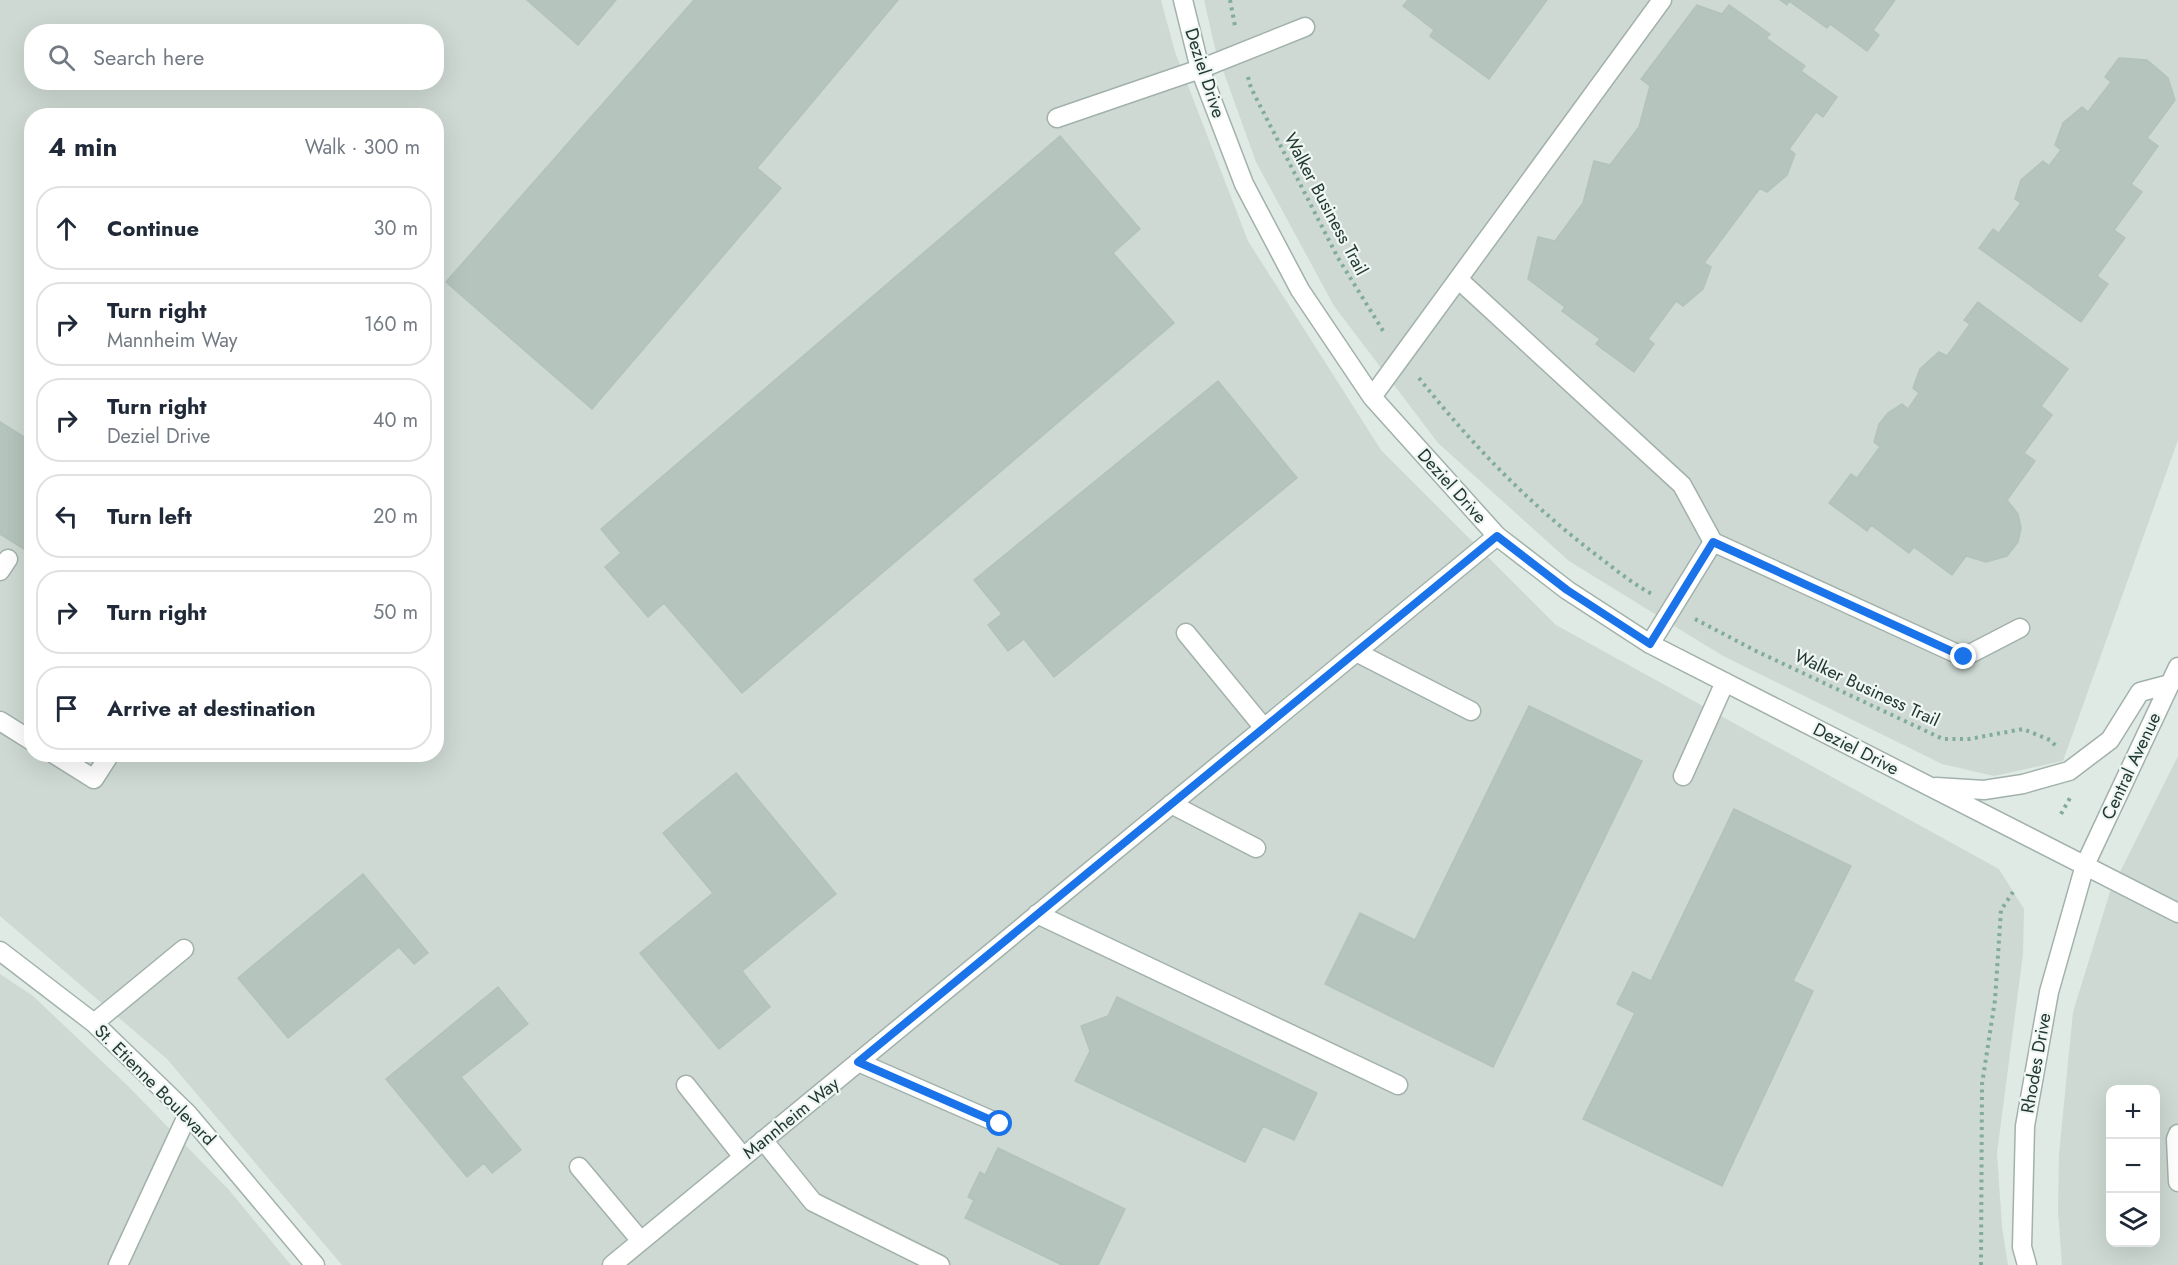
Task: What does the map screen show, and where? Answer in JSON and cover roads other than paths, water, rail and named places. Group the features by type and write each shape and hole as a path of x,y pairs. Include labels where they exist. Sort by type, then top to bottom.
{"street":[{"name":"Deziel Drive","path":"1183,0 1200,69 1244,184 1300,290 1372,397 1497,536 1567,590 1650,644 2178,913"},
{"path":"1372,397 1662,0"},
{"path":"1057,118 1200,69 1305,27"},
{"path":"1458,279 1682,484 1713,542 1964,657 2020,628"},
{"name":"Mannheim Way","path":"612,1265 1497,536"},
{"path":"1650,644 1713,542"},
{"path":"1186,633 1264,728"},
{"path":"1356,652 1471,711"},
{"path":"1928,786 1984,790 2023,784 2069,771 2110,740 2140,692 2174,676"},
{"name":"Central Avenue","path":"2085,865 2174,676"},
{"path":"1683,776 1725,682"},
{"path":"0,721 24,736"},
{"path":"66,762 94,780 105,762"},
{"path":"1171,804 1256,848"},
{"name":"Rhodes Drive","path":"2027,1265 2022,1247 2025,1126 2049,992 2085,865"},
{"path":"1037,914 1398,1085"},
{"path":"94,1023 184,949"},
{"name":"St. Etienne Boulevard","path":"1,953 94,1023 188,1114 315,1265"},
{"path":"858,1062 1000,1124"},
{"path":"686,1085 743,1157"},
{"path":"118,1265 188,1114"},
{"path":"2178,1134 2176,1139 2178,1182"},
{"path":"763,1140 813,1202 940,1265"},
{"path":"579,1167 641,1241"}]}
